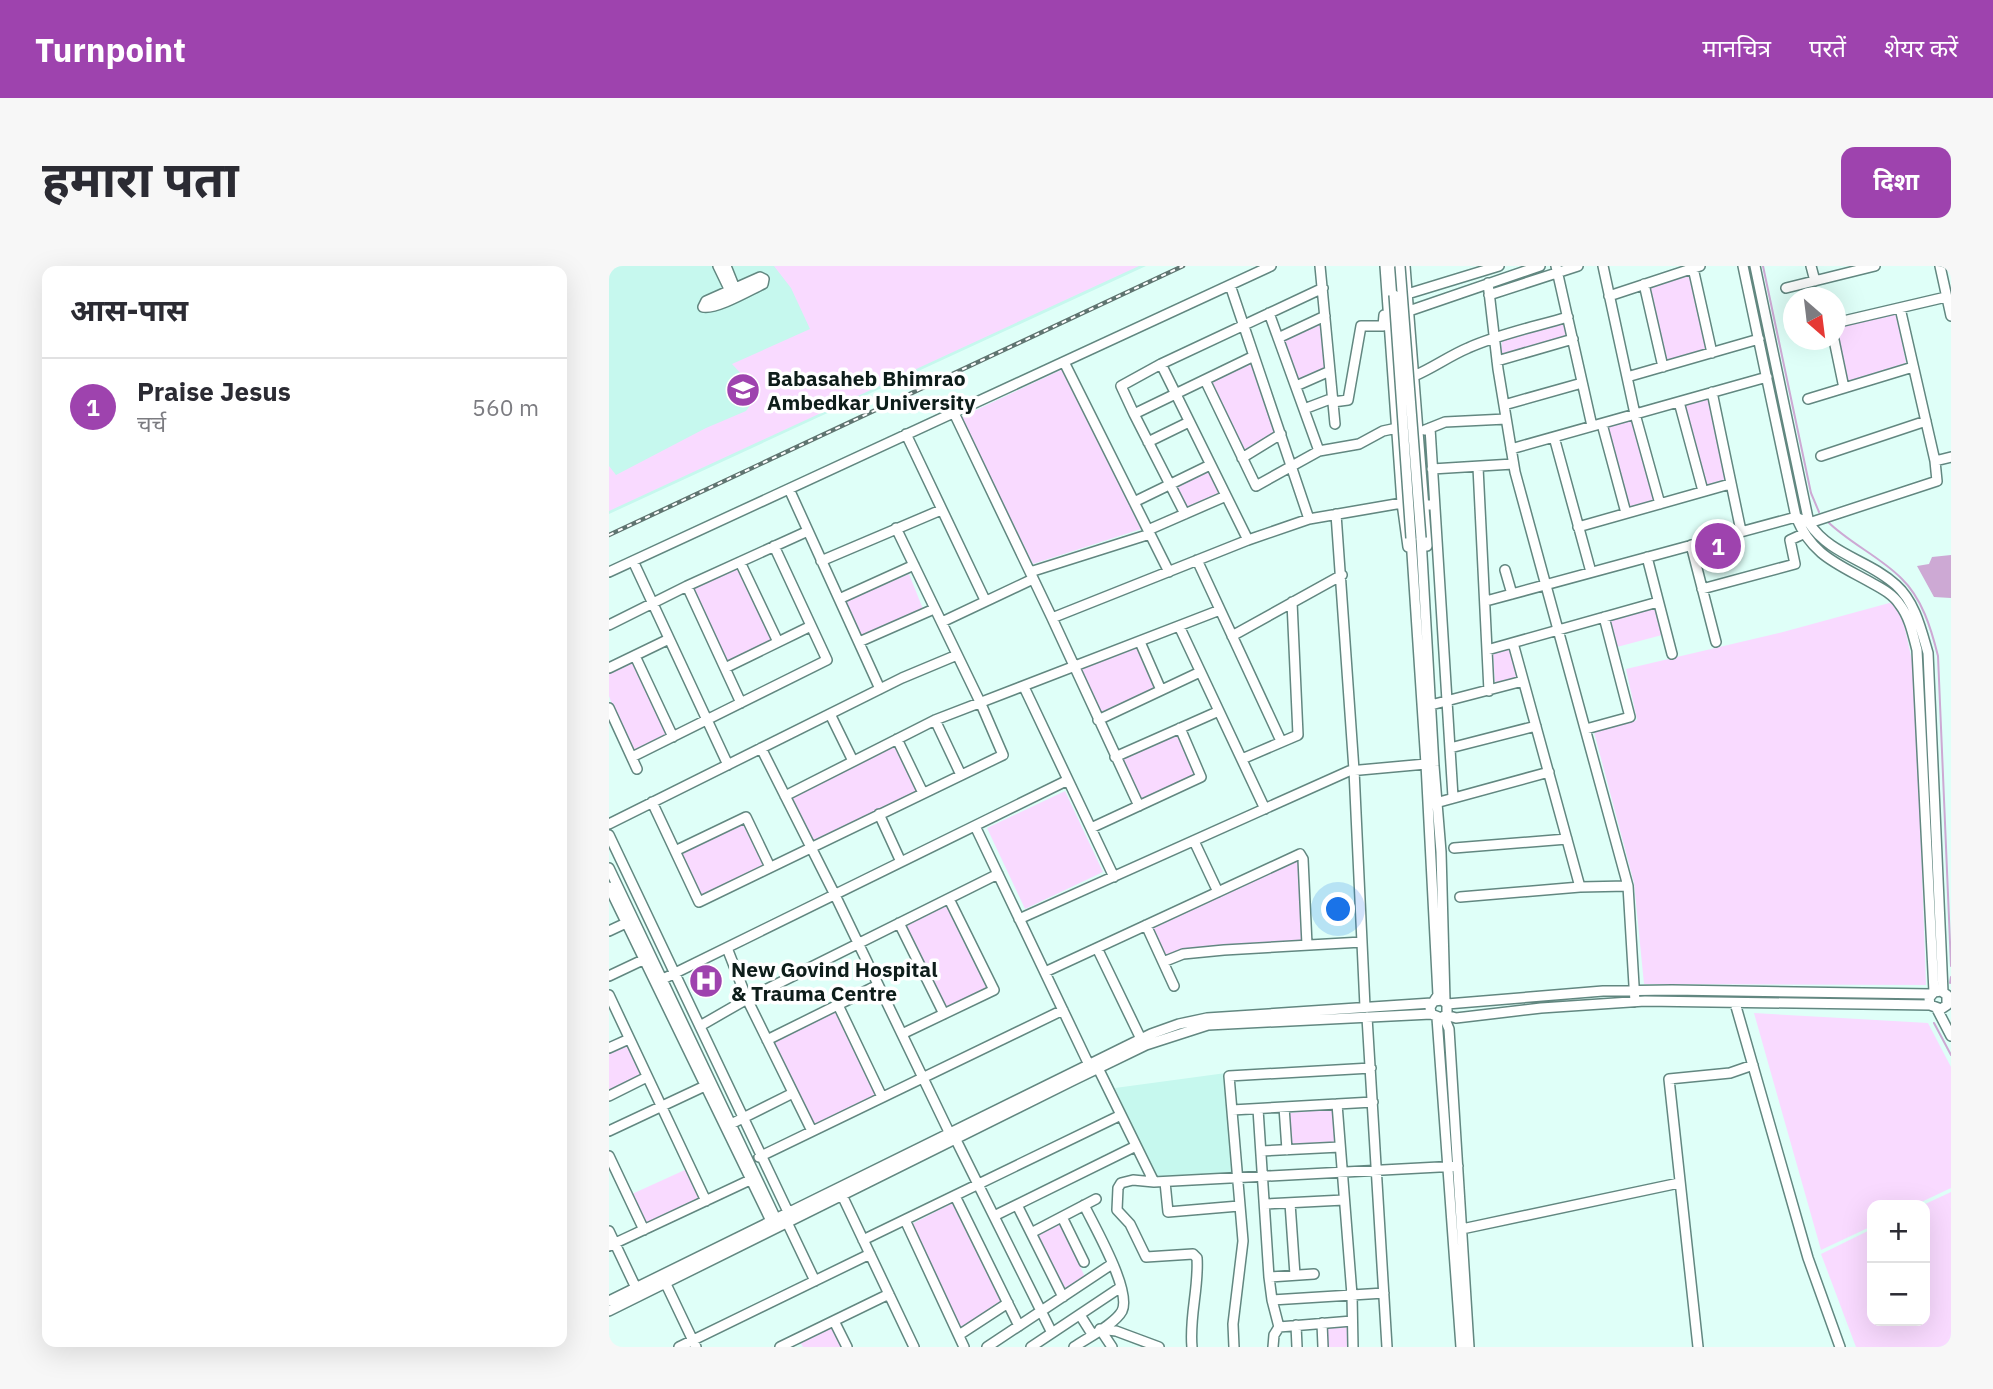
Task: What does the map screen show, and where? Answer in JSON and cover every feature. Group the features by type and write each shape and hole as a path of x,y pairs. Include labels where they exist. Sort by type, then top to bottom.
{"street":[{"path":"717,266 733,292 726,266"},
{"path":"609,572 1271,266"},
{"path":"1320,266 1335,424"},
{"path":"1383,266 1402,503 1406,540 1412,558"},
{"path":"1304,409 1333,400 1348,400 1361,326 1385,325 1383,266"},
{"path":"1391,266 1412,558 1427,706 1426,764 1442,864 1446,1003 1449,1011 1440,1016"},
{"path":"1400,266 1423,564 1438,995 1433,1002"},
{"path":"1405,266 1428,553 1423,564"},
{"path":"1389,317 1540,266"},
{"path":"1489,295 1557,269 1578,266"},
{"path":"1603,266 1635,414 1660,504"},
{"path":"1743,266 1795,517 1803,534 1823,555 1888,592 1900,604 1917,650 1945,999"},
{"path":"1755,266 1809,523 1819,538 1895,584 1908,599 1920,622 1927,653 1945,999"},
{"path":"1811,266 1815,281"},
{"path":"1790,287 1875,266"},
{"path":"1940,266 1951,316"},
{"path":"1387,298 1408,295 1494,267"},
{"path":"1609,296 1697,267 1711,353"},
{"path":"1557,269 1592,426"},
{"path":"1488,283 1513,464 1628,887 1635,1002"},
{"path":"1644,284 1663,367"},
{"path":"1230,285 1309,519"},
{"path":"1185,514 1121,386 1161,364 1322,289"},
{"path":"1846,321 1947,297"},
{"path":"1486,601 1795,517 1809,523 1937,481 1935,461 1899,308"},
{"path":"1269,313 1319,451"},
{"path":"1278,338 1325,316"},
{"path":"1414,376 1436,367 1465,349 1568,317"},
{"path":"1497,361 1573,339"},
{"path":"1627,377 1759,339"},
{"path":"1836,350 1844,388"},
{"path":"1134,414 1254,356"},
{"path":"1064,362 1169,572"},
{"path":"1161,364 1248,540"},
{"path":"1808,399 1913,367"},
{"path":"1296,386 1330,371"},
{"path":"1511,449 1767,377"},
{"path":"1205,380 1256,486 1319,451 1359,444 1383,431 1397,428"},
{"path":"1503,405 1582,383"},
{"path":"1712,392 1741,531"},
{"path":"1679,402 1703,491"},
{"path":"954,413 1139,806"},
{"path":"1419,434 1445,422 1506,419"},
{"path":"1821,456 1926,421"},
{"path":"1148,442 1189,422"},
{"path":"1602,424 1626,513"},
{"path":"1430,428 1453,797"},
{"path":"1242,457 1281,434"},
{"path":"907,435 985,600"},
{"path":"1554,437 1591,572"},
{"path":"1935,461 1951,457"},
{"path":"1432,469 1513,464"},
{"path":"1134,502 1210,465"},
{"path":"1478,467 1489,691"},
{"path":"1578,527 1730,484"},
{"path":"789,489 880,689"},
{"path":"942,622 1031,575 1149,532 1226,496"},
{"path":"1052,618 1248,540 1309,519 1402,503 1434,505"},
{"path":"821,561 941,510"},
{"path":"1336,514 1354,770 1387,1347"},
{"path":"652,803 699,902 1003,755 897,528"},
{"path":"609,625 808,531"},
{"path":"1702,589 1795,564 1790,540 1803,534"},
{"path":"1691,545 1716,642"},
{"path":"632,757 827,660 774,546"},
{"path":"1647,557 1672,654"},
{"path":"1197,560 1281,741"},
{"path":"632,561 728,765"},
{"path":"740,562 778,642"},
{"path":"839,599 914,565"},
{"path":"1505,570 1511,594"},
{"path":"1232,636 1342,575"},
{"path":"687,586 741,703"},
{"path":"1242,759 1298,734 1291,602"},
{"path":"1487,650 1658,602"},
{"path":"859,642 934,609"},
{"path":"785,796 935,720 1220,610"},
{"path":"1586,729 1630,717 1604,617"},
{"path":"725,668 811,626"},
{"path":"1179,626 1265,809"},
{"path":"609,668 669,639"},
{"path":"1140,642 1161,690"},
{"path":"1513,643 1580,887"},
{"path":"609,824 880,689 957,655"},
{"path":"635,656 673,737"},
{"path":"1098,720 1200,672"},
{"path":"1427,706 1523,681"},
{"path":"1024,687 1114,877"},
{"path":"609,708 613,732 632,757 637,769"},
{"path":"1115,757 1219,711"},
{"path":"830,714 853,761"},
{"path":"935,720 961,775"},
{"path":"1450,748 1536,726"},
{"path":"1091,828 1201,777 1180,728"},
{"path":"897,739 923,793"},
{"path":"761,748 1052,1333"},
{"path":"1019,919 1354,770 1426,764"},
{"path":"1433,804 1549,772"},
{"path":"663,979 1068,780"},
{"path":"879,814 901,862"},
{"path":"675,851 746,817 771,867"},
{"path":"975,826 1063,1010 1121,1115 1154,1182"},
{"path":"609,835 761,1156 782,1219"},
{"path":"1454,848 1567,839"},
{"path":"1194,841 1218,892"},
{"path":"1045,972 1300,854 1303,859 1307,946"},
{"path":"609,868 613,893 626,923 663,979 750,1180 782,1219"},
{"path":"700,1026 747,999 998,874"},
{"path":"1460,897 1580,887 1628,887"},
{"path":"613,893 708,1084 815,1281"},
{"path":"902,1034 994,990 949,899"},
{"path":"609,931 626,923"},
{"path":"899,923 944,1014"},
{"path":"1146,925 1174,986"},
{"path":"1163,962 1183,954 1362,943"},
{"path":"727,948 747,999 812,1131"},
{"path":"1097,948 1141,1039"},
{"path":"609,976 647,958"},
{"path":"767,1040 879,985"},
{"path":"609,1301 840,1191 1093,1066 1141,1039 1170,1032 1208,1026 1366,1012 1433,1002 1603,991 1945,999"},
{"path":"609,995 613,1013 629,1039 706,1200"},
{"path":"1366,1012 1456,1018 1541,1008 1635,1002 1934,1007 1945,999"},
{"path":"1934,1007 1945,999"},
{"path":"1433,1002 1440,1016 1453,1167 1461,1347"},
{"path":"1735,1003 1808,1258 1840,1347"},
{"path":"838,1005 882,1097"},
{"path":"1934,1007 1951,1037"},
{"path":"749,1162 1063,1010"},
{"path":"1093,1066 1146,1045 1170,1032"},
{"path":"609,1048 629,1039"},
{"path":"1698,1347 1669,1079 1730,1073 1752,1065"},
{"path":"1234,1347 1233,1324 1243,1241 1229,1076 1371,1068"},
{"path":"609,1096 647,1077"},
{"path":"609,1131 708,1084"},
{"path":"731,1124 793,1093"},
{"path":"1232,1110 1373,1102"},
{"path":"1337,1104 1352,1295 1353,1347"},
{"path":"1285,1107 1287,1150"},
{"path":"1258,1109 1269,1277 1279,1327 1274,1335 1273,1347"},
{"path":"863,1240 1121,1115"},
{"path":"994,1216 1136,1146"},
{"path":"1261,1152 1340,1147"},
{"path":"609,1156 644,1230"},
{"path":"1192,1347 1190,1327 1198,1258 1193,1254 1146,1257 1130,1224 1117,1210 1118,1188 1121,1183 1133,1180 1165,1182 1453,1167"},
{"path":"1453,1167 1462,1229 1469,1347"},
{"path":"612,1245 750,1180"},
{"path":"1165,1182 1168,1212 1239,1206"},
{"path":"1462,1229 1679,1183"},
{"path":"840,1191 914,1347"},
{"path":"955,1196 1019,1326"},
{"path":"1031,1233 1095,1199"},
{"path":"1265,1204 1344,1200"},
{"path":"1290,1202 1295,1275"},
{"path":"1017,1205 1063,1297"},
{"path":"1078,1346 1117,1318 1123,1309 1124,1299 1112,1264 1084,1205"},
{"path":"1062,1217 1084,1262"},
{"path":"609,1311 782,1219"},
{"path":"905,1220 964,1347"},
{"path":"609,1231 612,1245 636,1288"},
{"path":"679,1347 694,1344 870,1254"},
{"path":"987,1347 1112,1264"},
{"path":"1269,1277 1314,1274"},
{"path":"665,1282 694,1344"},
{"path":"1031,1347 1121,1287"},
{"path":"1272,1300 1384,1293"},
{"path":"780,1347 798,1343 889,1294"},
{"path":"959,1335 1008,1303"},
{"path":"1080,1315 1112,1347"},
{"path":"835,1321 847,1347"},
{"path":"1279,1327 1352,1321"},
{"path":"1322,1323 1323,1347"},
{"path":"1296,1325 1297,1347"},
{"path":"1096,1332 1116,1331 1160,1347"}],"shaded area":[{"name":"Babasaheb Bhimrao Ambedkar University","path":"609,266 1146,266 609,514"},
{"path":"774,266 1139,266 609,511 609,466 616,475 706,428 746,411 759,393 732,364 810,329 791,288"},
{"path":"1690,274 1706,350 1667,361 1648,288"},
{"path":"1896,313 1906,363 1848,381 1842,350 1846,350 1846,326"},
{"path":"1321,320 1325,368 1297,381 1282,339"},
{"path":"1564,322 1568,337 1501,355 1502,340"},
{"path":"1252,358 1277,433 1245,452 1210,378"},
{"path":"1063,369 1141,529 1033,564 961,417"},
{"path":"1709,397 1726,479 1705,485 1684,403"},
{"path":"1632,419 1655,500 1630,507 1607,427"},
{"path":"1208,467 1221,495 1183,513 1169,485"},
{"path":"1951,555 1951,598 1934,597 1917,566 1929,564 1932,557"},
{"path":"739,567 774,642 728,663 693,589"},
{"path":"909,574 923,609 858,637 844,602"},
{"path":"1893,602 1904,624 1915,675 1926,985 1644,984 1634,883 1594,732 1637,720 1626,669 1783,632"},
{"path":"1655,608 1662,635 1617,647 1610,620"},
{"path":"1138,648 1156,688 1101,715 1079,669"},
{"path":"1510,649 1517,677 1495,683 1493,654"},
{"path":"634,661 668,735 630,753 609,696 609,672"},
{"path":"1178,734 1196,775 1141,801 1120,757"},
{"path":"896,744 919,791 813,843 790,796"},
{"path":"1065,791 1103,872 1025,909 987,828"},
{"path":"745,820 767,865 702,897 680,851"},
{"path":"1298,860 1302,941 1190,948 1166,956 1152,929"},
{"path":"947,903 989,989 947,1009 905,923"},
{"path":"836,1011 877,1096 814,1126 773,1042"},
{"path":"1754,1013 1928,1023 1951,1067 1951,1188 1926,1200 1867,1200 1867,1228 1821,1250"},
{"path":"627,1043 642,1076 609,1091 609,1052"},
{"path":"1226,1073 1233,1176 1156,1180 1115,1088"},
{"path":"1333,1109 1336,1144 1291,1147 1289,1113"},
{"path":"687,1169 701,1199 646,1224 632,1194"},
{"path":"1951,1192 1951,1347 1856,1347 1821,1254 1867,1231 1867,1326 1930,1326 1930,1202"},
{"path":"954,1202 1003,1303 960,1329 910,1225"},
{"path":"1058,1220 1085,1277 1063,1291 1034,1233"},
{"path":"1349,1324 1350,1347 1325,1347 1324,1325"},
{"path":"833,1325 844,1347 803,1347 800,1342"}],"waterway":[{"path":"1763,266 1811,493 1819,512"},
{"path":"1827,521 1892,570 1908,586 1925,614 1935,645 1938,656 1951,966"},
{"path":"1950,983 1951,977"},
{"path":"1934,1023 1951,1055"}],"railway":[{"path":"609,535 1183,266"}],"place":[{"name":"Babasaheb Bhimrao Ambedkar University","path":"743,390"},
{"name":"Praise Jesus","path":"1718,546"},
{"name":"New Govind Hospital & Trauma Centre","path":"706,981"}]}
